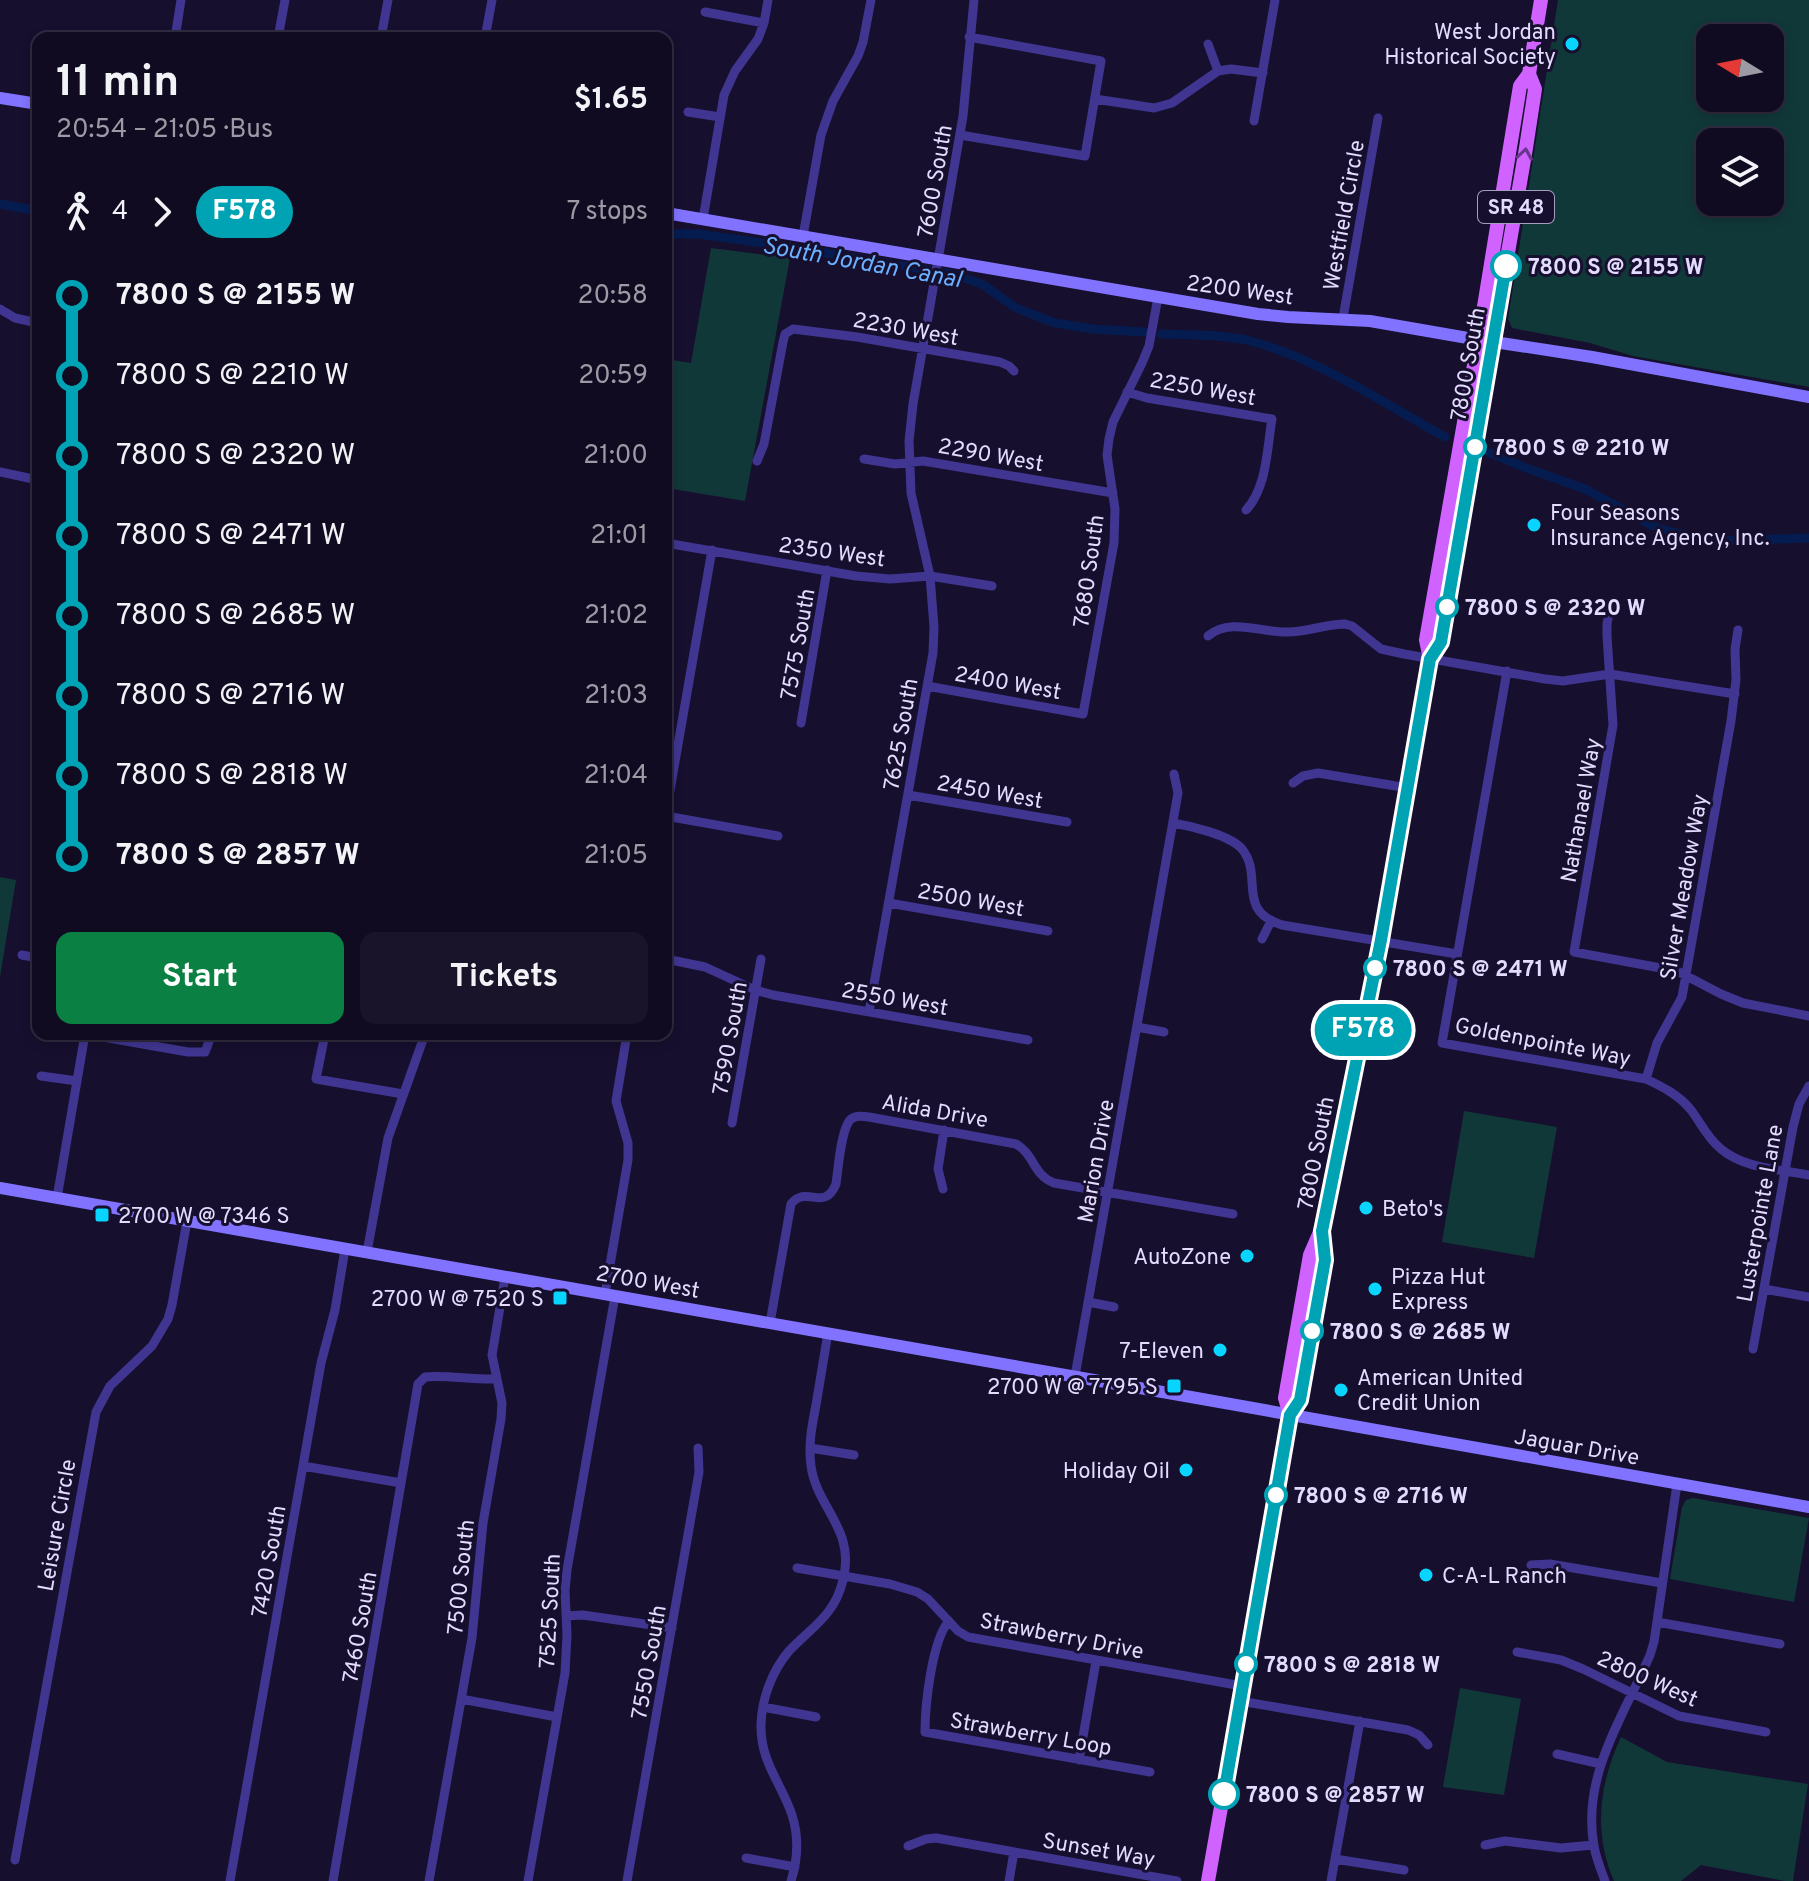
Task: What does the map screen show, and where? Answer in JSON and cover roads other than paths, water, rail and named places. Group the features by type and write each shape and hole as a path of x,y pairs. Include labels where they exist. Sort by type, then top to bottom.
{"main road":[{"name":"7800 South","path":"1208,1881 1290,1415 1285,1398 1310,1255 1322,1231 1381,940 1430,659 1441,642 1520,86 1529,74 1541,0"},
{"path":"0,98 32,103"},
{"name":"2200 West","path":"672,214 803,236 937,268 1158,297 1280,317 1370,321 1809,397"},
{"name":"2700 West","path":"0,1188 1290,1415"},
{"name":"Jaguar Drive","path":"1290,1415 1809,1507"}],"street":[{"path":"176,32 181,0"},
{"path":"279,32 285,0"},
{"path":"382,32 388,0"},
{"path":"486,32 492,0"},
{"path":"703,219 728,83 758,39 768,0"},
{"path":"803,236 825,119 858,56 871,0"},
{"name":"7600 South","path":"909,462 910,424 960,135 974,0"},
{"path":"1254,121 1275,0"},
{"path":"705,12 764,23"},
{"path":"960,135 1085,156 1101,61 969,37"},
{"path":"1208,44 1218,71"},
{"path":"1095,99 1146,108 1165,106 1218,71 1231,69 1263,73"},
{"path":"688,112 720,117"},
{"name":"Westfield Circle","path":"1343,318 1378,118"},
{"name":"7680 South","path":"1083,714 1114,543 1113,493 1107,455 1109,439 1113,422 1149,346 1158,297"},
{"path":"0,309 15,318 32,322"},
{"name":"2230 West","path":"757,461 764,444 783,342 789,330 1000,362 1014,371"},
{"name":"2250 West","path":"1127,392 1272,419 1260,489 1246,510"},
{"name":"2290 West","path":"864,459 895,464 923,461 1113,493"},
{"name":"7625 South","path":"869,1012 933,653 930,576 911,493 909,462"},
{"path":"0,472 32,479"},
{"name":"2350 West","path":"672,544 873,578 930,576 992,586"},
{"path":"672,780 712,550"},
{"name":"7575 South","path":"801,723 827,570"},
{"name":"Nathanael Way","path":"1611,602 1607,624 1612,735 1574,952 1686,974"},
{"path":"1208,636 1216,629 1229,626 1288,632 1345,624 1381,649 1430,659 1563,681 1610,674 1735,694"},
{"name":"Silver Meadow Way","path":"1646,1079 1657,1043 1682,997 1735,694 1738,630"},
{"name":"Goldenpointe Way","path":"1507,671 1442,1043 1646,1079 1680,1099 1709,1139 1733,1158 1744,1163 1809,1175"},
{"name":"2400 West","path":"927,686 1083,714"},
{"path":"1293,783 1303,776 1318,773 1408,788"},
{"name":"Marion Drive","path":"1075,1376 1178,793 1174,774"},
{"name":"2450 West","path":"908,795 1067,822"},
{"path":"672,815 778,836"},
{"path":"1173,823 1222,837 1240,847 1248,859 1253,899 1263,916 1271,921 1457,954"},
{"name":"2500 West","path":"889,903 1048,931"},
{"path":"1262,939 1271,921"},
{"path":"22,955 32,957"},
{"name":"7590 South","path":"732,1123 761,959"},
{"name":"2550 West","path":"672,960 705,967 773,995 1028,1040"},
{"path":"1686,974 1743,1003 1809,1016"},
{"path":"1137,1027 1164,1032"},
{"path":"57,1198 84,1040"},
{"path":"119,1040 188,1052 205,1052 210,1040"},
{"path":"324,1040 316,1079 403,1094"},
{"path":"367,1252 383,1155 423,1040"},
{"name":"7525 South","path":"528,1881 567,1654 567,1570 628,1160 628,1143 616,1101 626,1040"},
{"path":"41,1076 77,1081"},
{"name":"Lusterpointe Lane","path":"1753,1349 1796,1115 1809,1086"},
{"name":"Alida Drive","path":"770,1323 791,1204 802,1196 824,1198 833,1191 844,1134 851,1119 860,1116 1016,1144 1027,1151 1037,1172 1048,1181 1233,1214"},
{"path":"943,1189 938,1169 944,1130"},
{"name":"Leisure Circle","path":"15,1860 94,1420 110,1386 152,1346 168,1319 187,1221"},
{"name":"7420 South","path":"230,1881 321,1363 335,1310 345,1249"},
{"name":"7500 South","path":"429,1881 472,1638 483,1523 501,1419 502,1403 492,1355 505,1277"},
{"path":"1764,1289 1809,1297"},
{"path":"1088,1302 1114,1307"},
{"path":"791,1881 795,1867 796,1832 792,1814 763,1749 761,1727 768,1687 776,1670 787,1653 830,1611 844,1577 846,1561 840,1530 815,1483 811,1466 810,1448 828,1333"},
{"name":"7460 South","path":"333,1881 416,1393 425,1377 496,1379"},
{"name":"7550 South","path":"627,1881 699,1472 698,1448"},
{"path":"810,1448 854,1455"},
{"path":"303,1466 401,1483"},
{"path":"1605,1881 1593,1845 1593,1794 1605,1751 1650,1655 1677,1484"},
{"path":"1531,1565 1550,1564 1662,1583"},
{"name":"Strawberry Drive","path":"797,1568 917,1592 968,1637 1096,1661 1408,1730 1419,1735 1428,1745"},
{"path":"566,1616 583,1615 672,1628"},
{"name":"Strawberry Loop","path":"949,1621 938,1642 925,1715 925,1732 1150,1772"},
{"path":"1657,1622 1780,1644"},
{"name":"2800 West","path":"1517,1652 1561,1660 1679,1716 1766,1732"},
{"path":"1079,1760 1096,1661"},
{"path":"461,1699 557,1717"},
{"path":"763,1707 816,1717"},
{"path":"1331,1881 1360,1721"},
{"path":"1557,1754 1601,1764"},
{"name":"Sunset Way","path":"908,1846 936,1838 1126,1876 1177,1881"},
{"path":"1485,1845 1505,1841 1561,1848 1593,1845"},
{"path":"1009,1881 1014,1852"},
{"path":"746,1858 795,1867"},
{"path":"1335,1859 1404,1870"}],"waterway":[{"name":"South Jordan Canal","path":"0,204 32,210"},
{"name":"South Jordan Canal","path":"672,234 698,234 777,245 951,274 982,284 1016,308 1055,323 1144,332"},
{"name":"South Jordan Canal","path":"1161,334 1225,337 1273,348 1324,369 1445,437"},
{"name":"South Jordan Canal","path":"1490,453 1585,489 1659,529 1710,541 1809,538"}],"place":[{"name":"West Jordan Historical Society","path":"1572,44"},
{"name":"7800 S @ 2155 W","path":"1506,266"},
{"name":"7800 S @ 2210 W","path":"1475,447"},
{"name":"Four Seasons Insurance Agency, Inc.","path":"1534,525"},
{"name":"7800 S @ 2320 W","path":"1447,607"},
{"name":"7800 S @ 2471 W","path":"1375,968"},
{"name":"Beto's","path":"1366,1208"},
{"name":"2700 W @ 7346 S","path":"102,1215"},
{"name":"AutoZone","path":"1247,1256"},
{"name":"Pizza Hut Express","path":"1375,1289"},
{"name":"2700 W @ 7520 S","path":"560,1298"},
{"name":"7800 S @ 2685 W","path":"1312,1331"},
{"name":"7-Eleven","path":"1220,1350"},
{"name":"2700 W @ 7795 S","path":"1174,1386"},
{"name":"American United Credit Union","path":"1341,1390"},
{"name":"Holiday Oil","path":"1186,1470"},
{"name":"7800 S @ 2716 W","path":"1276,1495"},
{"name":"C-A-L Ranch","path":"1426,1575"},
{"name":"7800 S @ 2818 W","path":"1246,1664"},
{"name":"7800 S @ 2857 W","path":"1224,1794"}]}
